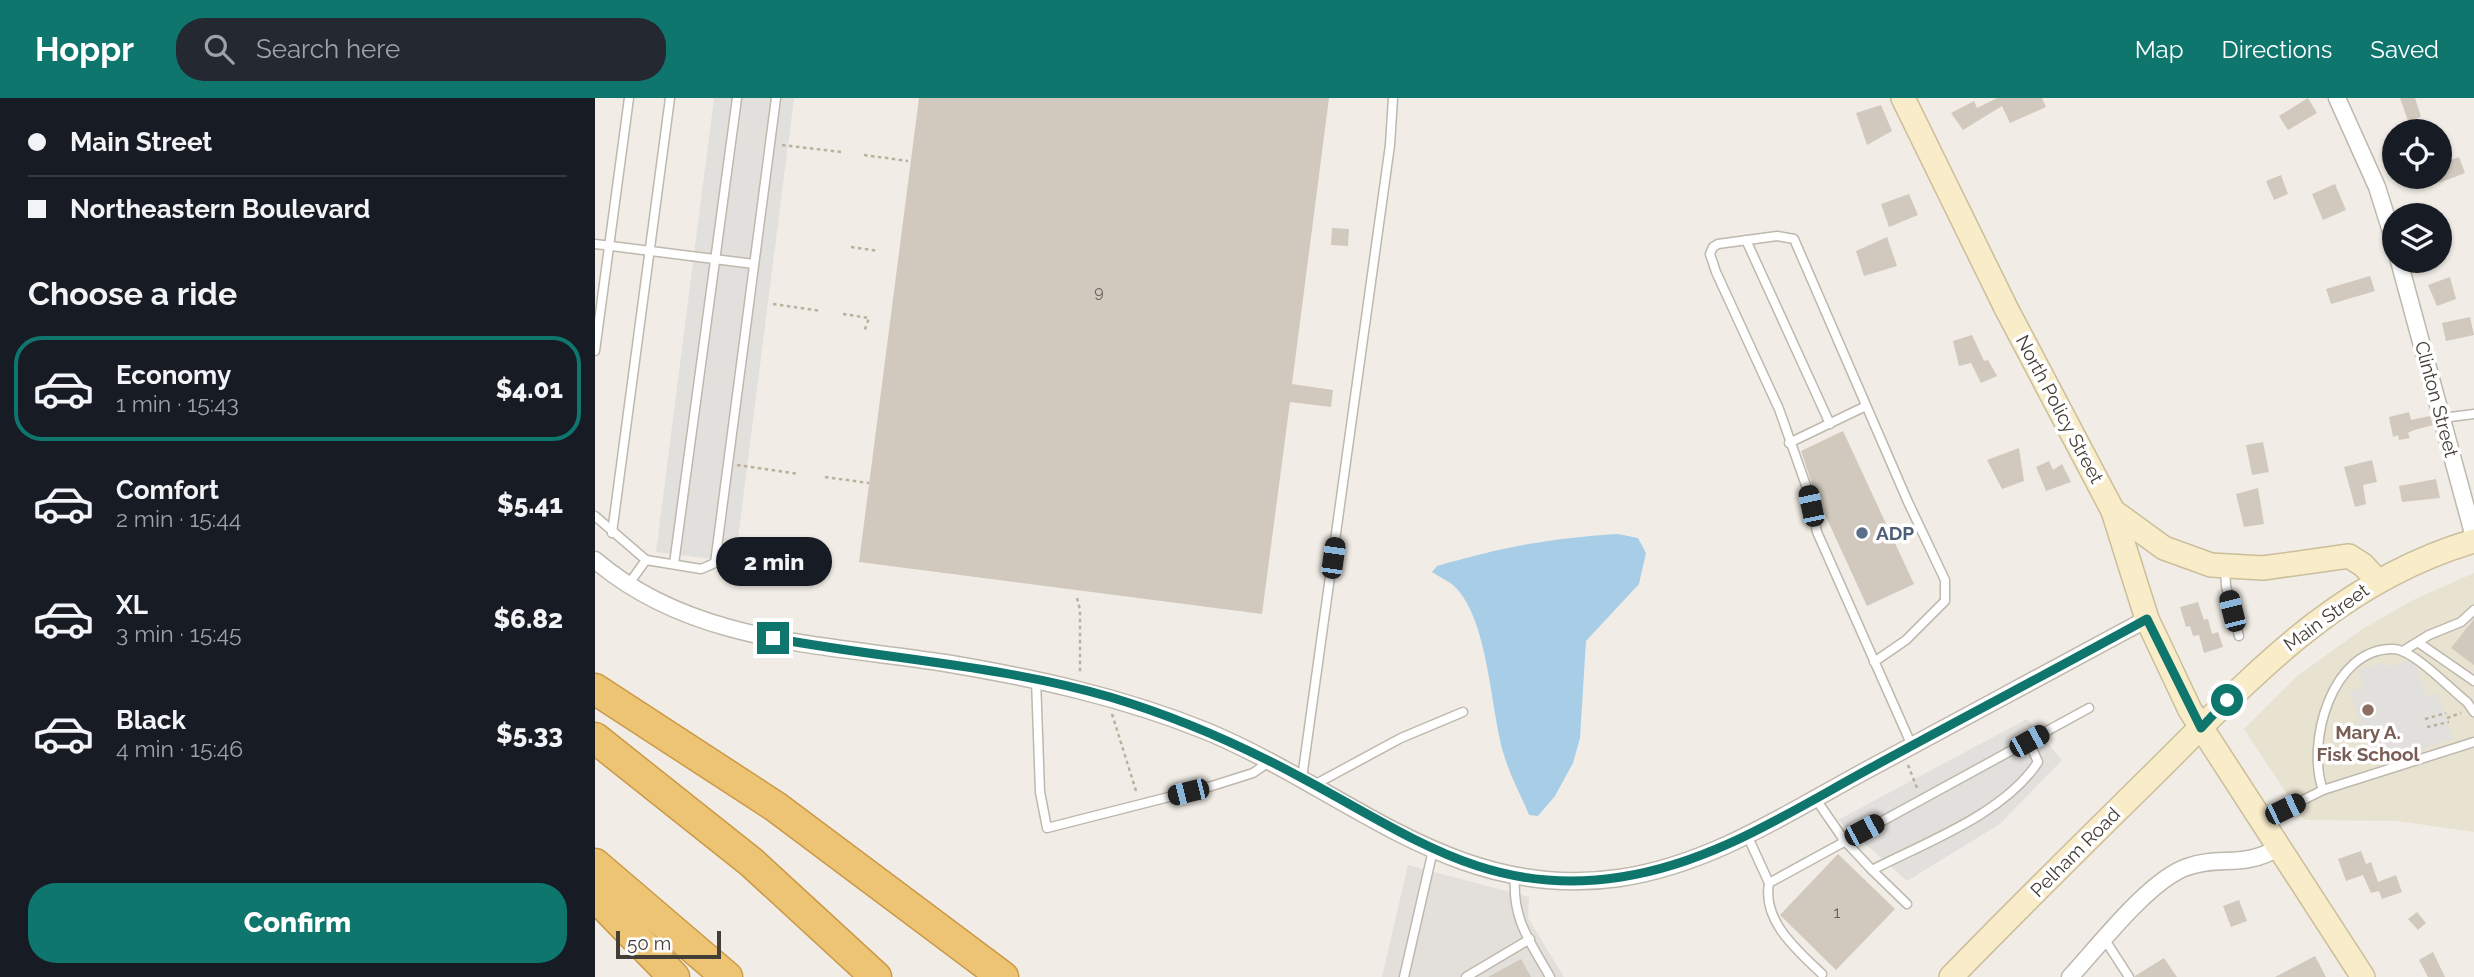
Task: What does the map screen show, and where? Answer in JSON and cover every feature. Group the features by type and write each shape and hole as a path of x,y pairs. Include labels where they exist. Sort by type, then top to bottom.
{"highway":[{"path":"595,689 776,807 1003,977"},
{"path":"595,738 741,854 876,977"},
{"path":"595,864 727,977"},
{"path":"595,896 674,977"},
{"path":"911,907 996,977"}],"street":[{"name":"North Policy Street","path":"1903,98 2006,308 2113,511 2147,619 2201,728 2363,977"},
{"path":"2337,98 2382,203"},
{"name":"Clinton Street","path":"2402,273 2474,539"},
{"path":"2113,511 2164,548 2198,561 2225,567 2263,568 2349,556 2363,565 2377,580"},
{"name":"Main Street","path":"2201,728 2271,658 2377,580 2431,554 2474,539"},
{"path":"595,560 628,585 690,617 755,635 1036,679 1148,710 1209,732 1308,781 1433,850 1473,867 1515,877 1571,881 1640,874 1697,858 1747,835 1815,798 1910,754 2147,619"},
{"name":"Pelham Road","path":"1951,977 2201,728"},
{"path":"2070,977 2150,891 2176,872 2198,865 2253,860 2280,847"}],"lane":[{"path":"595,351 629,98"},
{"path":"613,533 670,98"},
{"path":"674,565 737,98"},
{"path":"595,516 646,560 701,569 715,563 776,98"},
{"path":"1308,781 1391,145 1393,98"},
{"path":"1874,662 1906,640 1945,601 1947,590 1794,239 1777,236 1718,244 1710,254 1724,292 1779,409 1808,491 1817,532 1874,662 1910,754"},
{"path":"1747,240 1830,424"},
{"path":"595,244 754,264"},
{"path":"1789,443 1866,407"},
{"path":"2442,418 2474,414"},
{"path":"628,585 646,560"},
{"path":"2225,567 2226,586 2239,636"},
{"path":"2323,790 2318,765 2320,724 2348,671 2362,659 2378,651 2403,651 2429,635 2461,622 2474,610"},
{"path":"2419,643 2474,681"},
{"path":"2403,651 2467,702 2470,712"},
{"path":"1036,679 1040,792 1047,828 1212,786 1253,773 1270,762"},
{"path":"1769,883 2089,708"},
{"path":"1308,781 1463,712"},
{"path":"1872,870 1977,815 2011,793 2038,762 2029,741"},
{"path":"2262,820 2323,790 2474,742"},
{"path":"1815,798 1844,840 1907,905"},
{"path":"1747,835 1769,883 1767,894 1770,909 1778,926 1822,974"},
{"path":"1404,977 1433,850"},
{"path":"1515,877 1515,910 1550,977"},
{"path":"1466,977 1530,939"},
{"path":"2105,940 2129,977"}],"path":[{"path":"782,145 841,152"},
{"path":"864,155 908,161"},
{"path":"851,247 878,251"},
{"path":"773,304 821,311"},
{"path":"843,314 869,318 864,332"},
{"path":"737,464 799,474"},
{"path":"825,477 869,483"},
{"path":"1077,598 1080,610 1080,675"},
{"path":"2425,719 2470,712"},
{"path":"1112,714 1134,784"},
{"path":"2427,727 2447,717"},
{"path":"1910,754 1922,799"}],"shaded area":[{"path":"714,98 794,98 735,562 656,552"},
{"name":"Mary A. Fisk School","path":"2474,573 2474,832 2397,821 2304,820 2244,729 2296,677 2361,630 2413,600"},
{"path":"2414,659 2426,696 2438,693 2453,739 2373,764 2350,691 2363,687 2358,670 2384,662 2386,668"},
{"path":"2027,719 2062,760 2000,824 1907,881 1838,820"},
{"path":"1408,865 1529,897 1528,918 1564,977 1382,977"}],"water":[{"path":"1618,534 1638,538 1646,553 1639,584 1586,641 1580,738 1573,763 1555,796 1538,816 1529,815 1504,755 1487,666 1475,621 1455,587 1432,572 1437,566 1505,549 1548,541"}],"building":[{"path":"919,98 1329,98 1292,384 1333,390 1331,407 1290,402 1262,614 859,562"},
{"path":"1997,98 2042,98 2046,107 2010,123 2002,106 1963,130 1951,113 1974,101 1977,108"},
{"path":"2308,98 2317,113 2288,130 2279,116"},
{"path":"2400,98 2415,98 2421,117 2407,119"},
{"path":"1881,105 1892,131 1867,145 1856,113"},
{"path":"2459,157 2465,173 2452,178 2452,159"},
{"path":"2281,175 2288,194 2274,200 2266,181"},
{"path":"2335,184 2346,210 2323,220 2312,194"},
{"path":"1909,194 1918,215 1889,227 1881,204"},
{"path":"1332,228 1349,229 1348,246 1331,245"},
{"path":"1887,237 1897,266 1864,276 1856,251"},
{"path":"2370,276 2375,291 2331,304 2326,289"},
{"path":"2450,277 2456,299 2437,306 2428,285"},
{"path":"2470,317 2474,335 2446,341 2442,323"},
{"path":"1972,335 1984,361 1988,360 1997,376 1981,383 1971,363 1959,366 1953,341"},
{"path":"2409,412 2411,420 2430,416 2433,425 2414,430 2408,433 2410,438 2399,440 2398,435 2393,437 2389,417"},
{"path":"1843,431 1914,584 1867,606 1815,493 1801,451"},
{"path":"2263,442 2269,472 2252,475 2246,445"},
{"path":"2019,448 2024,481 2002,489 1987,460"},
{"path":"2372,460 2377,482 2363,485 2366,504 2355,507 2344,467"},
{"path":"2049,461 2053,470 2062,464 2071,482 2046,491 2036,467"},
{"path":"2436,479 2440,498 2402,502 2399,486"},
{"path":"2258,488 2264,524 2244,527 2236,494"},
{"path":"2198,602 2204,620 2208,619 2212,634 2218,632 2223,647 2204,653 2199,635 2193,636 2190,626 2186,627 2180,607"},
{"path":"2474,619 2474,665 2451,648"},
{"path":"2361,851 2366,864 2371,862 2378,882 2396,875 2402,892 2382,899 2379,891 2371,893 2363,875 2346,881 2338,859"},
{"path":"1838,854 1895,909 1836,970 1780,915"},
{"path":"2239,900 2247,921 2231,927 2223,906"},
{"path":"2417,912 2426,923 2418,930 2408,919"},
{"path":"2433,952 2445,977 2428,977 2419,960"},
{"path":"2315,956 2326,977 2275,977"},
{"path":"2164,958 2177,977 2135,977 2135,976"},
{"path":"1521,959 1531,977 1488,977"}],"place":[{"name":"ADP","path":"1862,533"},
{"name":"Mary A. Fisk School","path":"2368,710"}],"route":[{"path":"773,638 992,671 1110,697 1180,721 1242,747 1454,860 1496,873 1544,881 1595,881 1640,874 1668,867 1727,845 2147,619 2184,699 2201,728 2227,700"}]}
